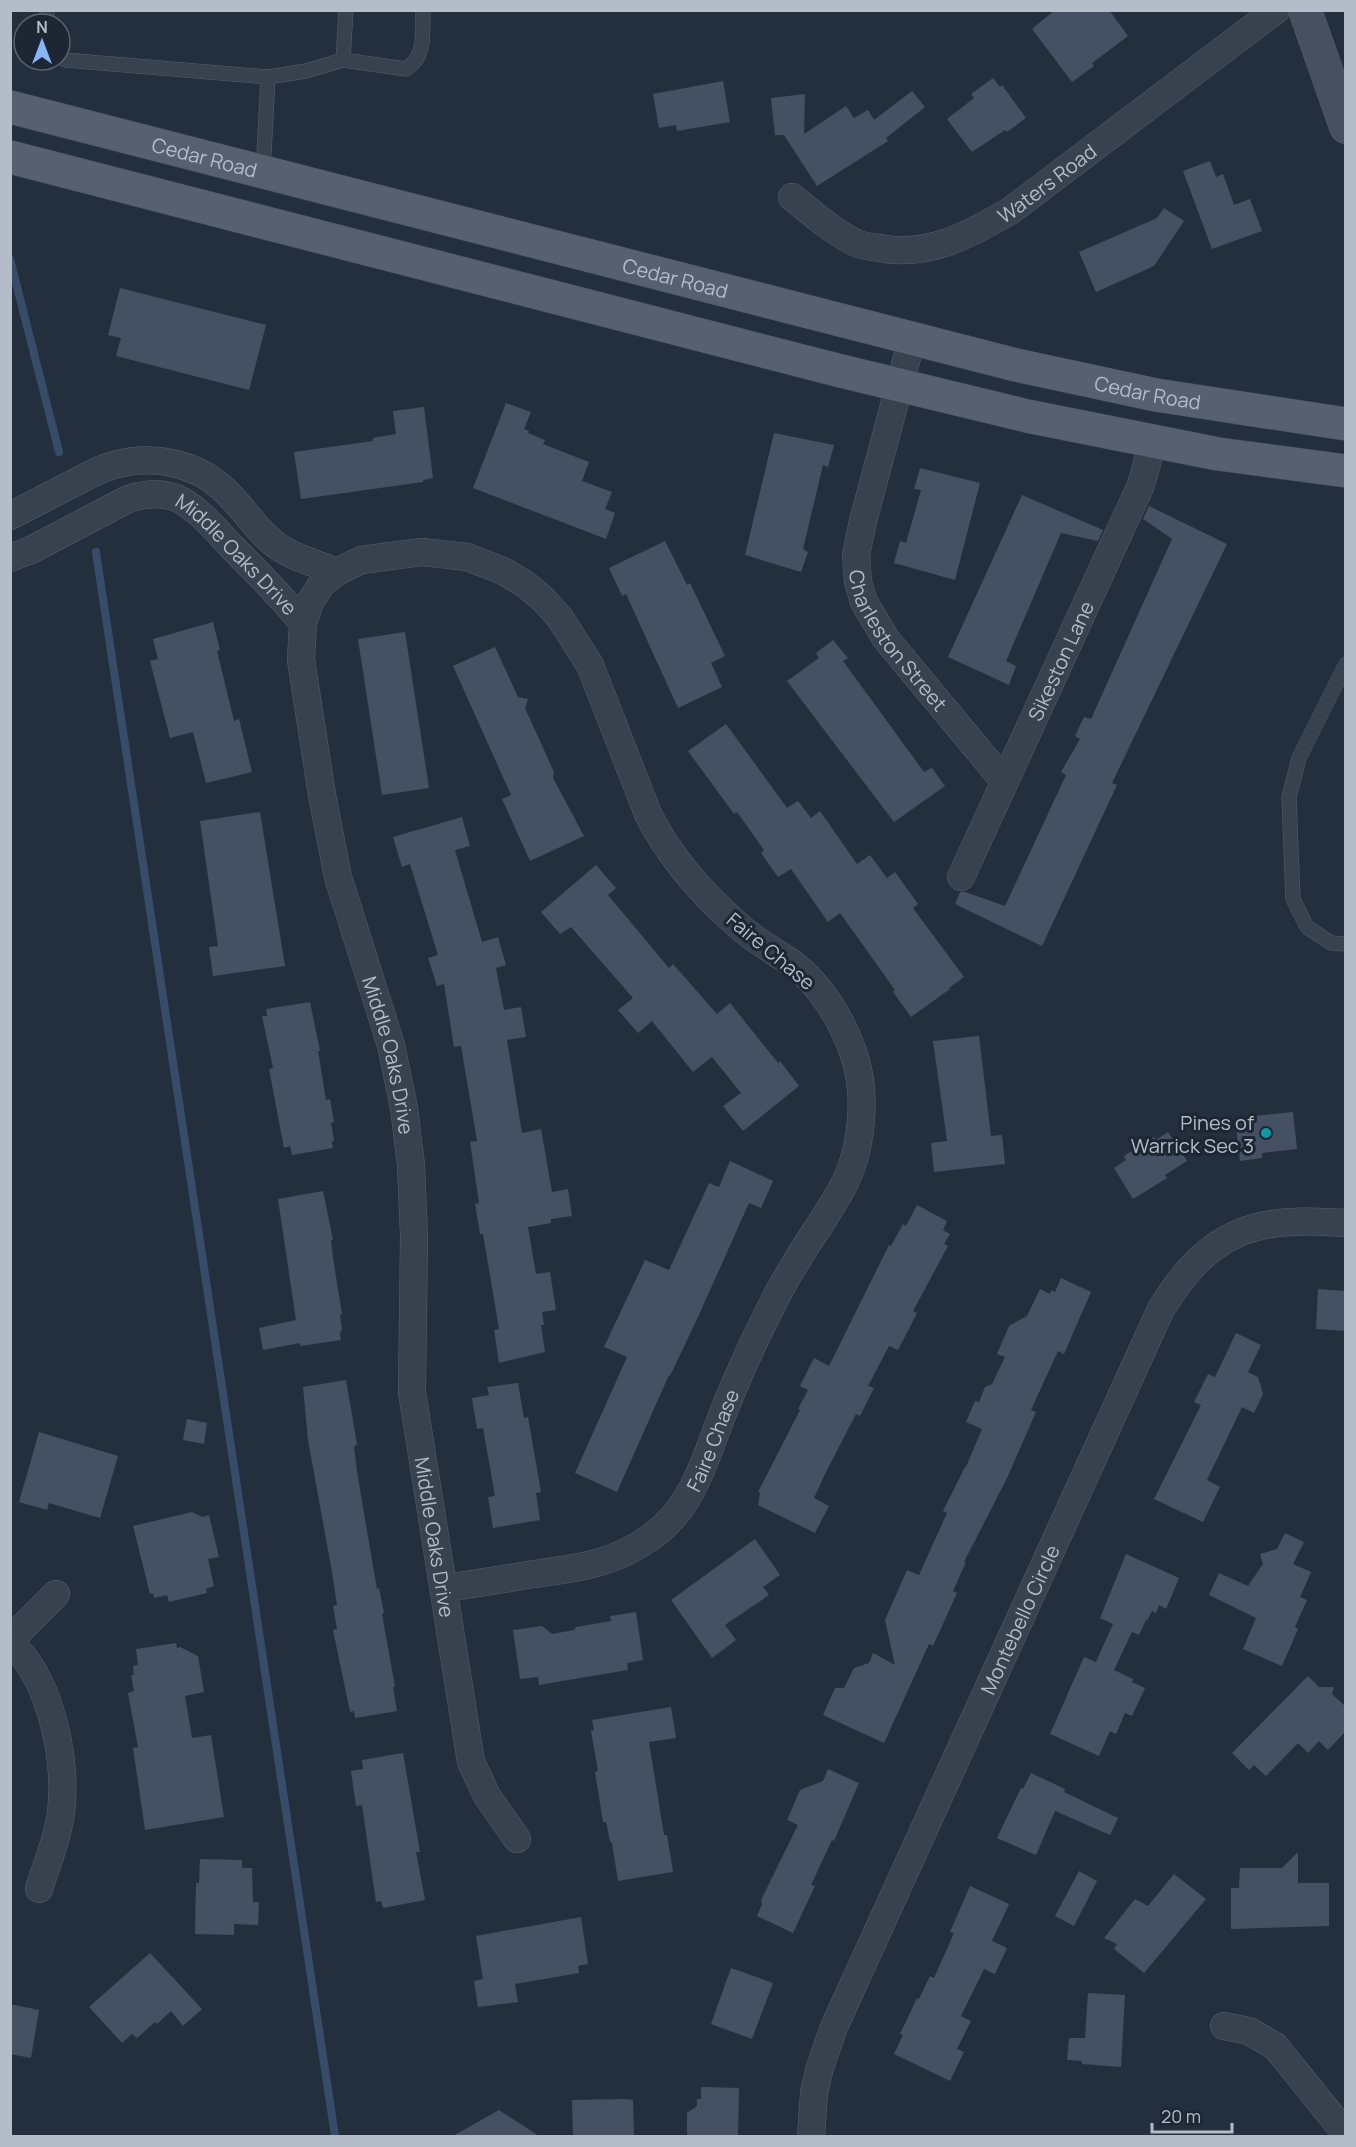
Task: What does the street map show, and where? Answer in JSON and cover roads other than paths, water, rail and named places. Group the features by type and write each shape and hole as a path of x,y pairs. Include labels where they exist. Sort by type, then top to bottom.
{"main road":[{"name":"Cedar Road","path":"10,107 1016,365 1156,395 1346,424"},
{"path":"10,157 1027,416 1218,454 1346,471"}],"street":[{"name":"Waters Road","path":"792,197 840,234 858,244 887,250 916,250 943,244 978,230 1018,205 1276,10"},
{"path":"1305,10 1346,127"},
{"name":"Charleston Street","path":"912,339 856,555 858,582 864,602 886,639 1004,781"},
{"name":"Sikeston Lane","path":"961,877 1141,485 1153,442"},
{"name":"Middle Oaks Drive","path":"10,516 96,472 117,464 137,461 177,464 191,469 220,486 262,532 281,548 337,572"},
{"name":"Middle Oaks Drive","path":"10,558 31,550 128,499 157,494 174,497 203,517 283,598 303,623 301,660 322,795 338,877 391,1045 404,1108 411,1165 414,1236 412,1392 471,1762 487,1797 517,1839"},
{"name":"Faire Chase","path":"303,623 310,602 321,585 337,572 361,560 422,552 467,557 525,584 560,618 590,665 648,814 660,837 707,896 742,929 795,966 824,997 836,1015 850,1046 860,1079 862,1105 860,1131 845,1184 778,1293 745,1359 697,1482 676,1516 653,1536 623,1555 594,1565 444,1588"},
{"name":"Montebello Circle","path":"811,2136 816,2085 834,2026 1161,1309 1178,1282 1202,1256 1231,1236 1262,1225 1293,1220 1346,1223"},
{"path":"39,1889 55,1841 62,1802 62,1763 46,1695 29,1664 10,1642 56,1594"},
{"path":"1224,2026 1249,2031 1275,2046 1346,2134"}],"lane":[{"path":"343,60 346,10"},
{"path":"72,61 268,77 306,71 343,60 406,69 414,65 420,56 423,10"},
{"path":"263,172 268,77"},
{"path":"1346,664 1299,759 1289,798 1293,898 1307,927 1331,943 1346,944"}],"waterway":[{"path":"10,259 59,452"},
{"path":"96,552 335,2136"}],"place":[{"name":"Pines of Warrick Sec 3","path":"1266,1133"}]}
